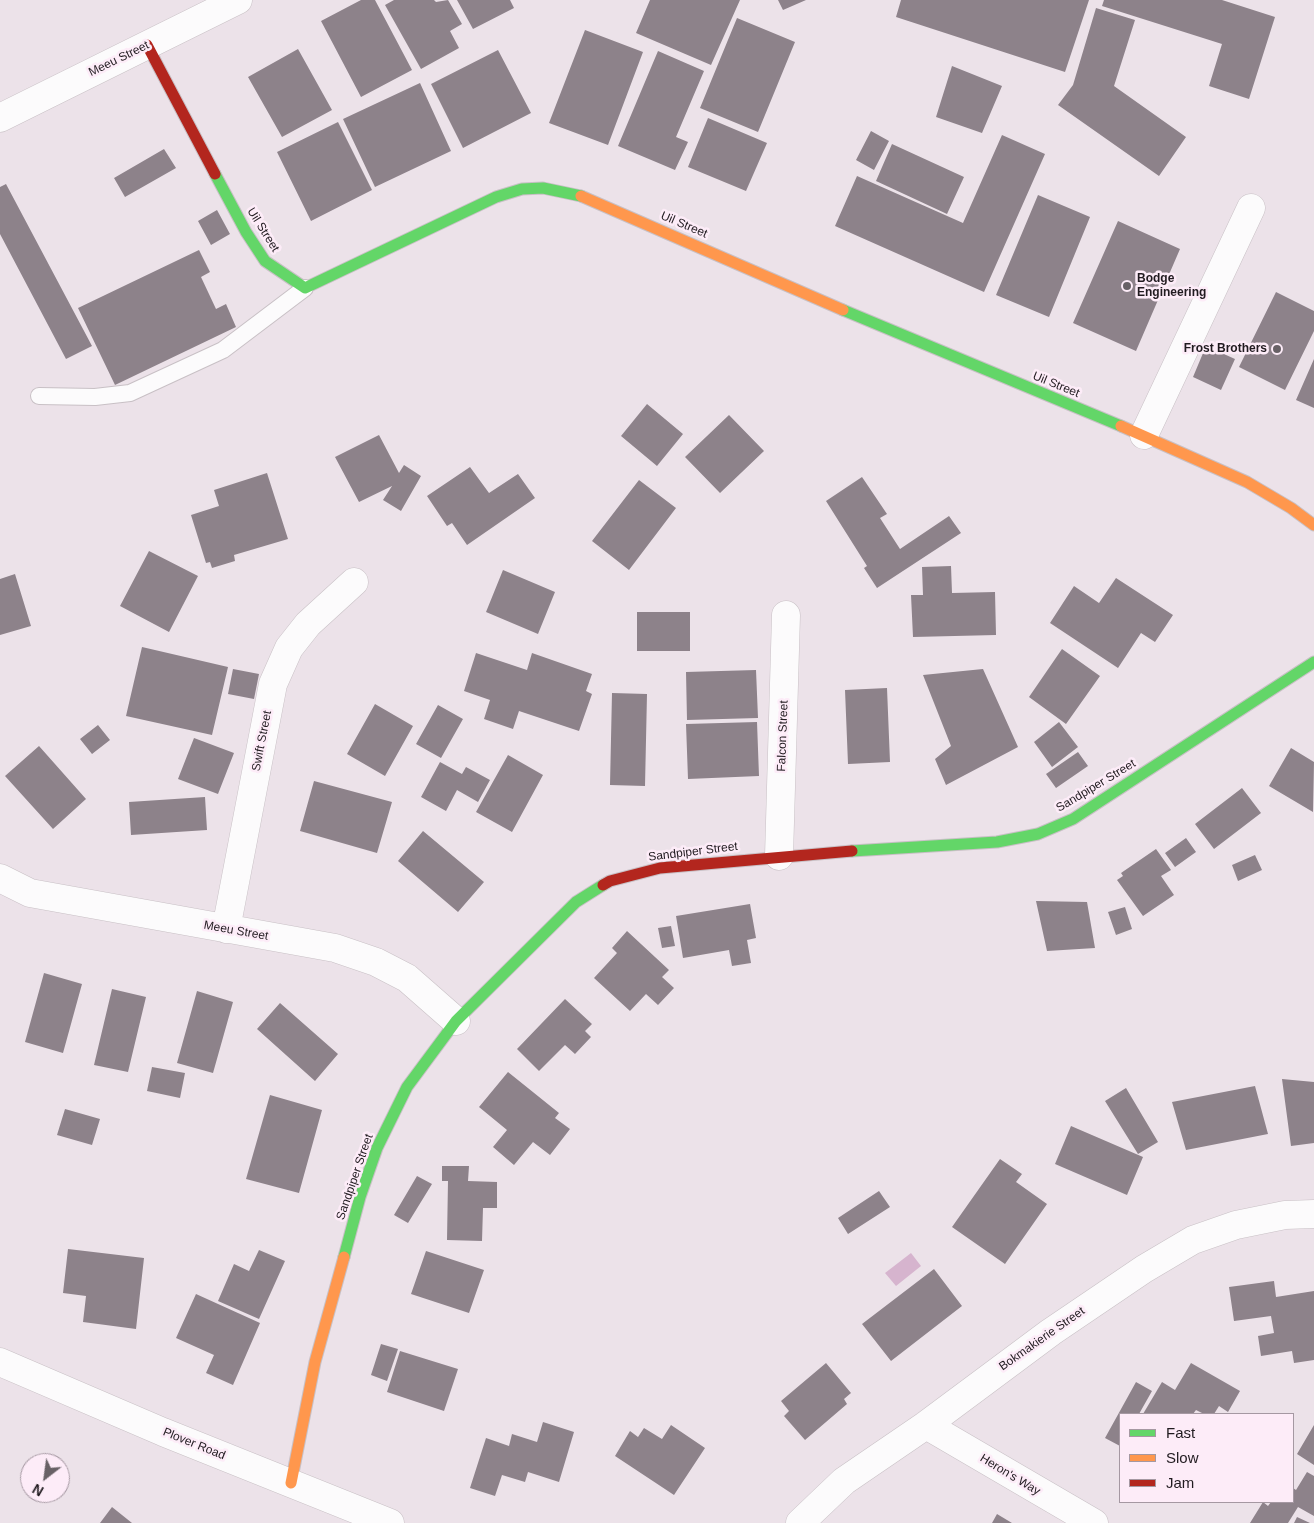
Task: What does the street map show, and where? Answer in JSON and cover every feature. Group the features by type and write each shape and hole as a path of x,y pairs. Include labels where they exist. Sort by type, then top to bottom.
{"street":[{"name":"Meeu Street","path":"0,118 238,0"},
{"name":"Uil Street","path":"147,46 246,232 265,261 305,288 496,197 522,189 543,188 574,193 930,348 1144,435 1247,482 1291,508 1314,525"},
{"path":"1144,435 1251,208"},
{"name":"Swift Street","path":"226,929 274,684 289,648 308,624 354,582"},
{"name":"Falcon Street","path":"779,856 786,615"},
{"name":"Sandpiper Street","path":"291,1483 315,1362 360,1197 377,1148 407,1087 456,1021 576,902 610,881 660,868 779,856 997,842 1038,834 1087,810 1314,662"},
{"name":"Meeu Street","path":"0,878 30,894 335,948 376,962 407,978 456,1021"},
{"name":"Bokmakierie Street","path":"800,1523 844,1481 926,1425 1051,1332 1144,1269 1193,1240 1236,1225 1285,1215 1314,1214"},
{"name":"Plover Road","path":"0,1362 170,1435 390,1523"},
{"name":"Heron's Way","path":"926,1425 1094,1523"}],"lane":[{"path":"40,396 95,397 130,393 223,350 305,288"}],"shaded area":[{"path":"911,1253 921,1266 896,1286 885,1273"}],"building":[{"path":"361,0 375,0 412,70 361,97 321,21"},
{"path":"394,0 434,0 436,2 448,0 462,24 450,31 459,48 421,69 385,5"},
{"path":"457,0 510,0 514,8 473,29"},
{"path":"650,0 740,0 711,65 636,33"},
{"path":"778,0 806,0 783,10"},
{"path":"901,0 1089,0 1065,72 896,17"},
{"path":"1104,0 1222,0 1275,17 1249,99 1209,86 1222,44 1102,6"},
{"path":"1096,8 1135,20 1114,86 1186,137 1159,176 1058,105 1073,85"},
{"path":"737,18 795,42 758,132 700,108"},
{"path":"585,30 643,52 608,145 549,123"},
{"path":"298,49 332,110 282,137 248,77"},
{"path":"498,50 531,113 463,148 431,84"},
{"path":"658,51 704,71 676,137 688,142 675,170 618,146"},
{"path":"952,66 1002,86 982,133 936,117"},
{"path":"420,83 451,151 375,187 343,119"},
{"path":"708,118 767,143 746,191 688,167"},
{"path":"338,122 372,190 311,221 277,152"},
{"path":"871,131 889,141 874,170 856,160"},
{"path":"1002,135 1045,154 984,292 835,226 857,176 963,223"},
{"path":"892,144 964,177 947,214 876,181"},
{"path":"164,149 176,168 125,197 114,178"},
{"path":"6,184 92,346 66,359 0,234 0,187"},
{"path":"1038,195 1090,217 1049,317 996,295"},
{"path":"217,210 230,234 211,245 198,221"},
{"name":"Bodge Engineering","path":"1118,221 1180,249 1136,351 1073,323"},
{"path":"199,250 210,272 201,277 216,309 226,304 236,327 115,385 78,308"},
{"name":"Frost Brothers","path":"1276,292 1314,311 1314,331 1285,390 1239,367"},
{"path":"1206,346 1235,359 1221,390 1193,377"},
{"path":"1314,359 1314,408 1296,400"},
{"path":"647,404 683,434 657,466 621,436"},
{"path":"729,415 764,451 720,493 685,457"},
{"path":"379,435 399,473 404,465 421,476 401,511 383,500 392,486 359,502 335,457"},
{"path":"470,467 489,493 518,474 535,498 467,545 452,523 447,526 427,496"},
{"path":"267,473 288,539 234,555 235,561 212,568 210,562 206,563 191,515 219,506 214,490"},
{"path":"862,477 887,514 880,518 900,549 949,516 961,533 877,588 864,568 867,566 826,501"},
{"path":"639,480 676,508 629,570 592,541"},
{"path":"149,551 198,576 169,632 120,606"},
{"path":"951,566 952,593 995,592 996,635 913,637 911,595 923,595 922,567"},
{"path":"503,570 555,592 538,634 486,612"},
{"path":"15,574 31,626 0,635 0,579"},
{"path":"1116,578 1173,615 1155,642 1141,633 1118,668 1050,623 1074,586 1099,603"},
{"path":"637,612 690,612 690,651 637,651"},
{"path":"142,647 228,667 212,735 126,716"},
{"path":"1062,649 1100,676 1066,724 1029,697"},
{"path":"476,653 527,670 532,653 592,674 586,691 592,694 579,731 519,711 513,729 484,719 490,700 464,691"},
{"path":"233,669 259,674 254,699 228,694"},
{"path":"983,669 1018,747 946,785 935,759 951,746 923,675"},
{"path":"756,670 758,718 687,720 686,672"},
{"path":"887,688 890,762 848,764 845,690"},
{"path":"612,693 647,694 645,786 610,785"},
{"path":"375,704 413,726 385,776 347,754"},
{"path":"438,705 463,719 441,758 416,744"},
{"path":"757,722 759,776 688,779 686,724"},
{"path":"1059,722 1078,747 1052,767 1034,742"},
{"path":"98,725 110,740 92,754 80,739"},
{"path":"194,738 234,753 218,794 178,779"},
{"path":"39,746 86,799 53,829 5,776"},
{"path":"1291,748 1314,762 1313,812 1269,786"},
{"path":"1078,752 1088,766 1056,788 1046,774"},
{"path":"508,755 543,775 512,832 476,812"},
{"path":"440,762 462,774 466,767 490,780 478,802 457,790 446,811 421,797"},
{"path":"314,781 392,802 377,853 300,831"},
{"path":"1242,788 1261,813 1214,849 1195,824"},
{"path":"205,797 207,830 131,835 129,802"},
{"path":"423,831 484,882 458,912 398,861"},
{"path":"1186,838 1196,852 1175,867 1165,853"},
{"path":"1156,849 1171,870 1161,876 1174,895 1143,916 1117,880 1123,876 1121,873"},
{"path":"1255,855 1262,870 1238,881 1232,865"},
{"path":"1036,901 1087,902 1095,948 1047,951"},
{"path":"750,904 756,938 747,940 751,963 732,966 729,950 683,958 676,916"},
{"path":"1125,907 1132,929 1116,935 1108,912"},
{"path":"671,926 675,946 662,948 658,928"},
{"path":"627,931 669,970 662,977 674,988 658,1005 646,994 630,1011 594,978 617,953 612,948"},
{"path":"44,973 82,984 63,1053 25,1042"},
{"path":"112,989 146,997 128,1072 94,1065"},
{"path":"197,991 233,1002 213,1073 177,1063"},
{"path":"565,999 592,1024 585,1031 591,1037 575,1054 565,1045 539,1071 517,1049"},
{"path":"280,1003 338,1054 315,1081 257,1029"},
{"path":"152,1067 185,1073 180,1098 147,1091"},
{"path":"508,1072 559,1113 555,1118 570,1129 550,1155 533,1142 514,1165 493,1147 507,1130 479,1107"},
{"path":"1282,1079 1314,1082 1314,1143 1291,1146"},
{"path":"1255,1086 1268,1134 1186,1150 1172,1102"},
{"path":"1126,1088 1158,1142 1138,1154 1105,1101"},
{"path":"270,1095 322,1110 299,1193 246,1179"},
{"path":"65,1109 100,1119 92,1145 57,1135"},
{"path":"1071,1126 1143,1157 1127,1195 1055,1164"},
{"path":"1000,1159 1022,1174 1016,1182 1047,1204 1005,1264 952,1227"},
{"path":"442,1166 469,1166 468,1181 497,1182 497,1208 483,1208 482,1241 447,1240 448,1181 442,1181"},
{"path":"417,1176 432,1184 408,1223 394,1215"},
{"path":"879,1191 890,1207 848,1234 838,1218"},
{"path":"68,1249 144,1258 136,1329 83,1322 86,1296 63,1293"},
{"path":"259,1250 285,1261 259,1319 218,1301 234,1264 249,1271"},
{"path":"426,1251 484,1270 469,1313 411,1294"},
{"path":"934,1269 962,1306 891,1361 862,1324"},
{"path":"1274,1281 1276,1297 1314,1291 1314,1360 1294,1363 1292,1351 1261,1356 1258,1336 1274,1333 1271,1316 1234,1321 1229,1287"},
{"path":"196,1294 260,1323 233,1385 206,1373 214,1355 176,1338"},
{"path":"381,1344 398,1349 387,1381 371,1375"},
{"path":"400,1351 458,1369 444,1411 387,1392"},
{"path":"826,1363 851,1393 844,1399 847,1404 805,1440 784,1416 789,1411 781,1401"},
{"path":"1191,1363 1240,1391 1228,1412 1219,1406 1215,1413 1202,1413 1196,1410 1194,1413 1144,1413 1162,1382 1175,1390"},
{"path":"1136,1382 1152,1391 1140,1413 1119,1413 1119,1445 1105,1438"},
{"path":"543,1422 574,1432 559,1482 528,1472 525,1482 502,1475 495,1496 470,1488 486,1438 509,1446 512,1434 537,1442"},
{"path":"671,1425 705,1448 674,1495 615,1456 630,1431 638,1437 644,1428 662,1439"},
{"path":"1314,1425 1314,1465 1297,1454"},
{"path":"1307,1472 1314,1476 1314,1516 1298,1507 1288,1523 1250,1523 1262,1503 1268,1506 1270,1503 1294,1503 1294,1489 1296,1490"},
{"path":"112,1507 132,1523 100,1523"},
{"path":"997,1514 1012,1523 992,1523"},
{"path":"1297,1517 1310,1523 1294,1523"}],"traffic: fast":[{"path":"215,174 246,232 265,261 305,288 496,197 522,189 543,188 581,196"},
{"path":"843,310 1121,426"},
{"path":"852,851 997,842 1038,834 1073,819 1314,662"},
{"path":"344,1257 360,1197 377,1148 407,1087 456,1021 576,902 603,885"}],"traffic: slow":[{"path":"581,196 843,310"},
{"path":"1121,426 1247,482 1291,508 1314,525"},
{"path":"291,1483 315,1362 344,1257"}],"traffic: jam":[{"path":"147,45 215,174"},
{"path":"603,885 610,881 660,868 852,851"}],"place":[{"name":"Bodge Engineering","path":"1127,286"},
{"name":"Frost Brothers","path":"1277,349"}]}
